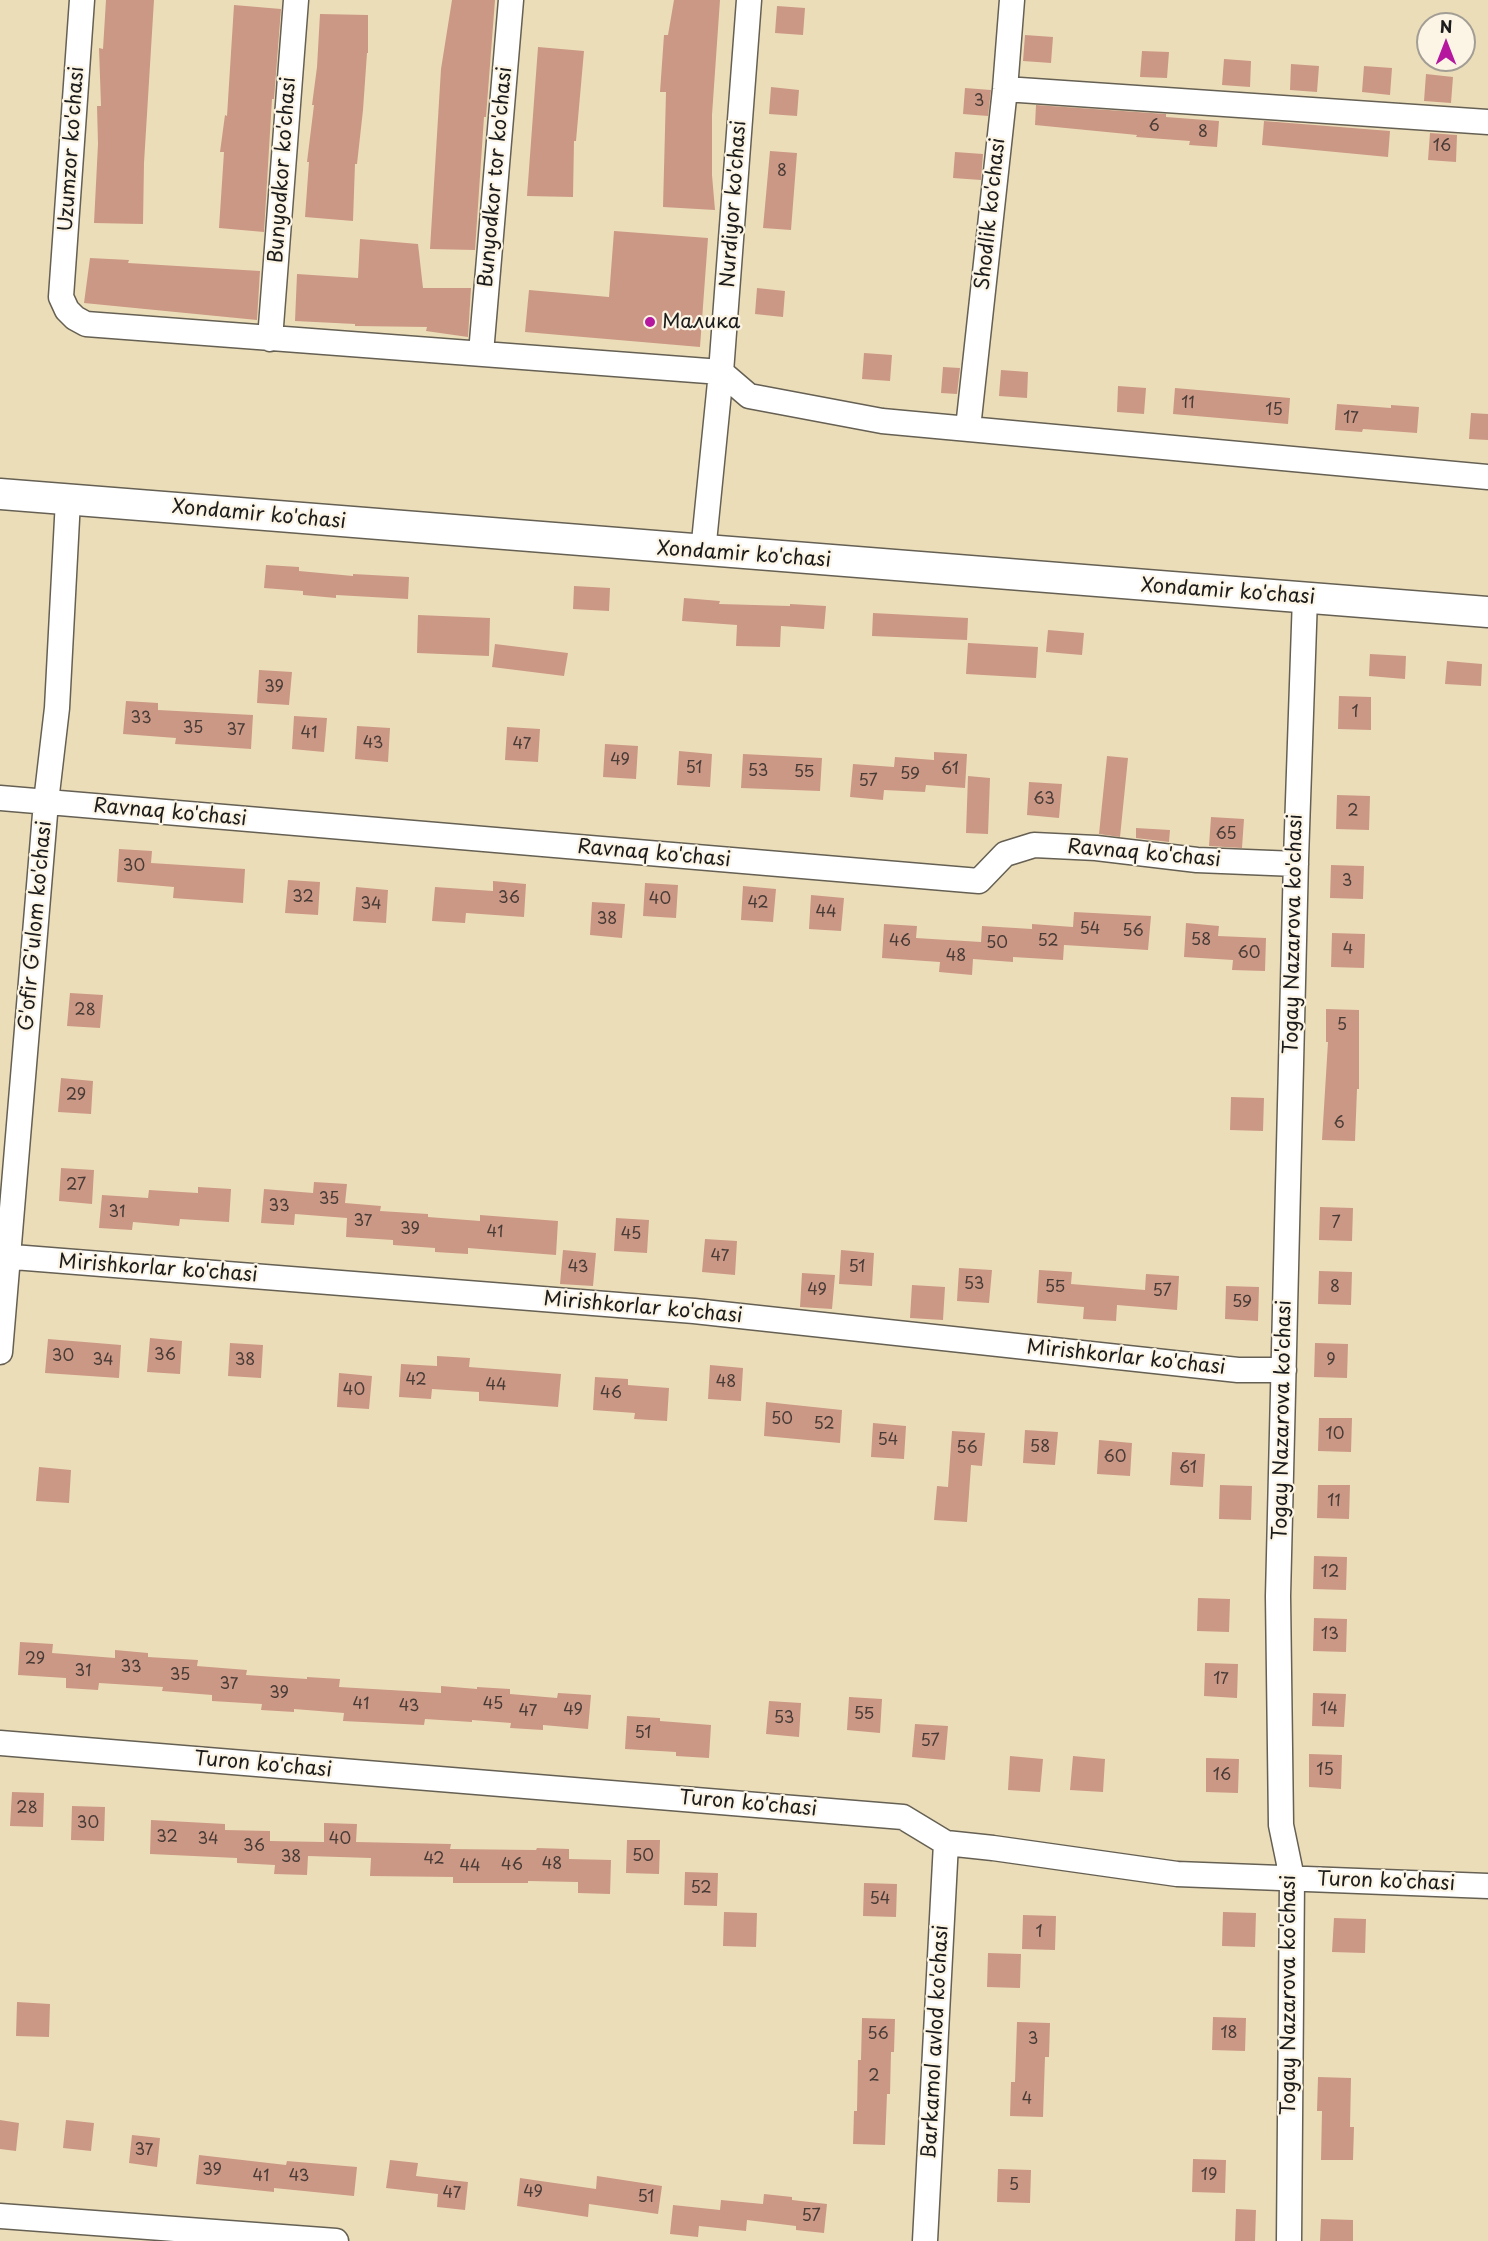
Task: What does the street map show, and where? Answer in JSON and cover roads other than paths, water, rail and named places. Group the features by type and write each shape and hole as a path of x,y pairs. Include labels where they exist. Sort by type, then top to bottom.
{"main road":[{"name":"Xondamir ko'chasi","path":"0,494 704,552 1488,612"}],"street":[{"name":"Uzumzor ko'chasi","path":"82,0 61,297 67,310 86,324 270,339"},
{"name":"Bunyodkor ko'chasi","path":"270,339 296,0"},
{"name":"Bunyodkor tor ko'chasi","path":"481,353 511,0"},
{"name":"Nurdiyor ko'chasi","path":"704,552 721,372 749,0"},
{"name":"Shodlik ko'chasi","path":"968,429 1005,89 1012,0"},
{"path":"1005,89 1488,122"},
{"path":"270,339 721,372 749,396 882,421 1488,477"},
{"name":"G'ofir G'ulom ko'chasi","path":"0,1352 4,1257 46,802 57,708 68,500"},
{"name":"Togay Nazarova ko'chasi","path":"1288,2241 1292,1878 1281,1825 1278,1596 1305,597"},
{"name":"Ravnaq ko'chasi","path":"0,798 979,881 1005,854 1034,845 1096,848 1197,860 1296,864"},
{"name":"Mirishkorlar ko'chasi","path":"4,1257 694,1311 1226,1369 1284,1370"},
{"name":"Turon ko'chasi","path":"0,1743 903,1817 946,1843 1177,1874 1488,1886"},
{"name":"Barkamol avlod ko'chasi","path":"925,2241 946,1843"},
{"path":"0,2216 336,2241"}],"place":[{"name":"Малика","path":"650,322"}]}
